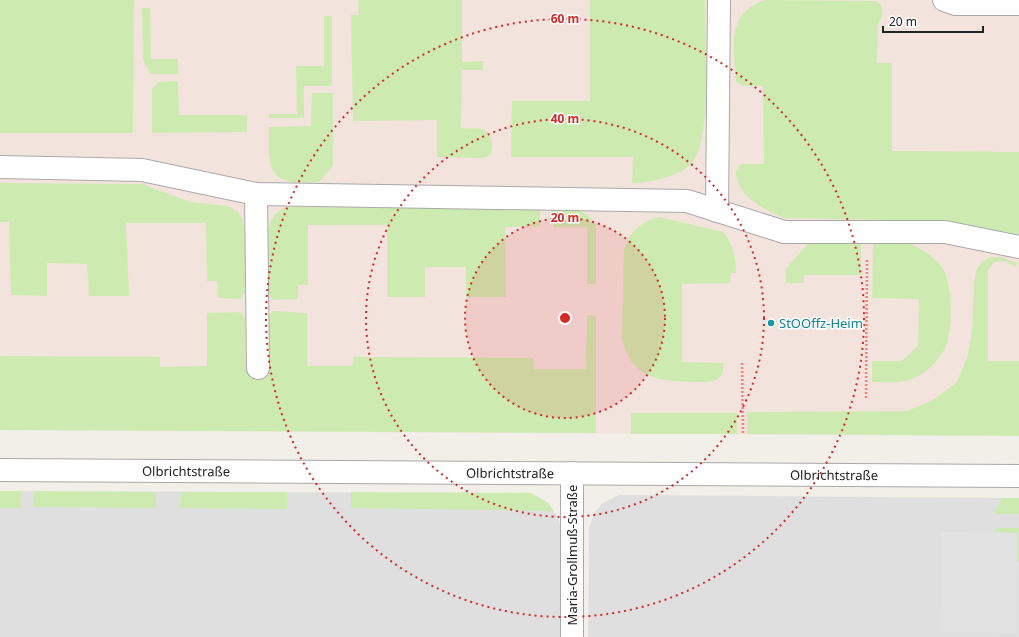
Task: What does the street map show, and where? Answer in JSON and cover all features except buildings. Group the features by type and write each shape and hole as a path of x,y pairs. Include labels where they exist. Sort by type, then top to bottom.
{"street":[{"path":"716,211 719,0"},
{"path":"944,0 956,4 1019,4"},
{"path":"0,167 142,170 256,194 687,201 784,232 945,232 1019,247"},
{"path":"256,194 258,368"},
{"name":"Olbrichtstraße","path":"0,470 1019,476"},
{"name":"Maria-Grollmuß-Straße","path":"572,473 572,637"}],"path":[{"path":"866,398 867,232"},
{"path":"742,363 743,435"}],"shaded area":[{"path":"0,0 1019,0 1019,436 0,430"},
{"path":"0,491 531,493 548,503 559,520 561,531 561,637 0,637"},
{"path":"619,495 1019,498 1019,637 588,637 589,528 594,513 603,503"},
{"path":"942,532 1017,533 1016,633 940,632"}],"green space":[{"path":"0,0 134,0 133,133 0,133"},
{"path":"358,0 462,0 462,62 483,61 483,70 462,70 461,128 479,129 487,132 491,137 492,143 490,155 483,158 437,157 437,120 353,121 351,15 359,15"},
{"path":"590,0 705,0 706,85 703,132 699,150 692,163 680,172 647,182 632,183 633,157 511,157 512,101 590,101"},
{"path":"766,0 877,1 882,6 882,16 878,24 877,63 892,63 892,151 1019,152 1019,235 944,221 785,218 760,206 745,194 737,179 736,170 741,164 764,164 763,86 743,86 736,82 734,57 735,33 738,22 744,13 753,6"},
{"path":"142,8 150,8 151,59 178,59 178,74 151,74 143,60"},
{"path":"324,16 332,16 332,86 304,86 304,118 269,118 269,114 297,114 296,66 324,66"},
{"path":"178,81 179,115 247,115 247,132 152,133 152,89 158,82"},
{"path":"312,93 333,93 333,166 319,182 291,182 282,180 276,175 270,160 269,127 311,126"},
{"path":"0,183 142,184 190,202 227,206 237,211 243,220 245,231 245,292 240,299 218,298 217,281 207,281 206,223 126,223 129,296 89,296 87,264 47,263 47,296 11,295 9,222 0,222"},
{"path":"285,207 540,208 540,226 505,227 506,297 466,297 466,267 425,267 425,297 387,297 387,225 308,225 308,285 298,285 298,299 273,300 268,293 268,229 274,216"},
{"path":"552,210 571,210 583,213 588,215 596,226 596,284 587,284 587,227 553,227"},
{"path":"659,217 723,232 732,246 735,256 736,273 731,273 730,283 682,284 682,362 723,363 722,374 715,380 708,382 694,382 658,379 640,370 632,362 626,352 622,339 624,250 626,243 637,228 652,219"},
{"path":"809,242 861,243 861,275 804,275 804,283 786,283 786,269"},
{"path":"873,243 905,243 919,248 938,262 943,269 949,287 951,310 947,344 934,364 926,371 909,380 872,382 872,361 902,361 918,346 919,299 872,298"},
{"path":"991,257 1001,257 1017,263 1016,267 1005,261 994,262 988,270 988,361 1019,361 1019,436 747,434 747,412 907,411 933,400 956,383 967,358 972,332 974,282 977,268 983,261"},
{"path":"273,311 307,313 307,366 352,366 353,357 534,358 534,369 586,369 587,315 596,316 596,433 0,430 0,356 160,357 160,367 207,366 207,313 241,312 245,319 246,368 269,368 267,317"},
{"path":"631,413 737,413 737,434 631,434"},
{"path":"0,491 21,491 21,508 0,508"},
{"path":"34,491 156,492 156,508 34,507"},
{"path":"181,492 287,492 287,509 180,508"},
{"path":"351,492 531,493 548,503 554,511 351,508"},
{"path":"1002,498 1019,498 1019,514 994,514"},
{"path":"995,528 1019,528 1019,562 1017,562 1016,558 1017,533 995,532"}],"place":[{"name":"StOOffz-Heim","path":"771,323"}]}
